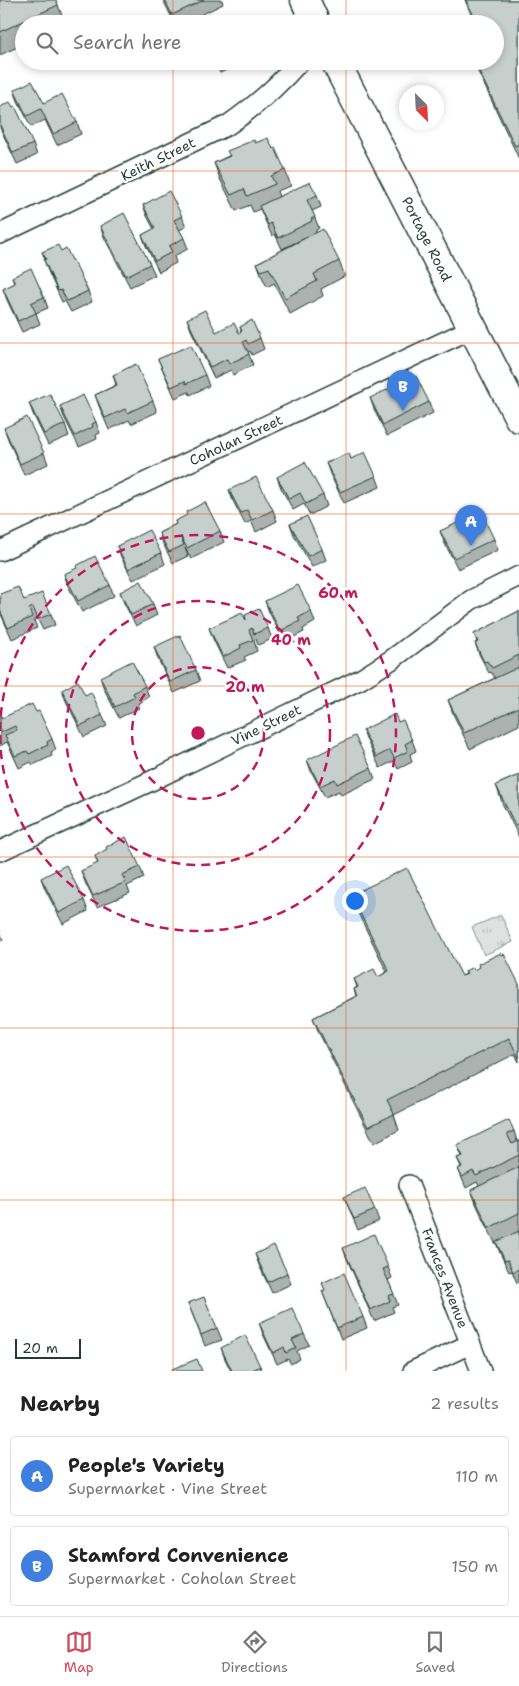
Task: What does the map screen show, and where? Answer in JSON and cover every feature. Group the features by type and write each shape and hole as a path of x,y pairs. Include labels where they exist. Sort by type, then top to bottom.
{"main road":[{"path":"305,0 312,15"},
{"name":"Portage Road","path":"340,70 473,328 515,400"}],"street":[{"name":"Keith Street","path":"0,234 228,125 254,107 280,85 292,70"},
{"name":"Coholan Street","path":"0,551 473,328"},
{"name":"Vine Street","path":"0,851 149,782 360,680 391,660 471,600 519,576"},
{"name":"Frances Avenue","path":"409,1185 481,1371"},
{"path":"413,1371 470,1344"}],"green space":[{"path":"501,915 513,942 484,955 472,927"}],"building":[{"path":"0,0 56,0 58,5 37,15 15,15 15,25 0,32"},
{"path":"165,0 204,0 172,15"},
{"path":"466,0 519,0 519,144 515,146 478,70 504,70 504,15 474,15"},
{"path":"32,81 44,103 62,94 77,122 53,134 41,109 27,116 14,90"},
{"path":"10,102 13,107 15,106 33,144 13,153 0,125 0,107"},
{"path":"268,138 285,170 271,176 275,184 247,196 244,189 231,195 214,163 230,156 227,151 254,140 255,143"},
{"path":"310,182 317,195 307,200 315,217 311,219 312,221 278,238 271,223 268,225 259,206"},
{"path":"169,191 182,216 174,220 184,238 169,246 172,252 155,261 142,235 155,228 143,205"},
{"path":"124,213 150,264 126,276 100,226"},
{"path":"323,229 339,261 314,274 317,281 285,298 269,268 261,271 257,263"},
{"path":"58,245 61,251 66,248 88,291 67,301 61,290 58,291 42,252"},
{"path":"31,268 44,297 31,303 36,313 18,321 3,289 15,283 12,277"},
{"path":"205,310 216,332 234,323 239,333 242,331 240,327 252,320 260,338 248,344 246,340 243,342 249,354 229,364 227,359 210,367 187,319"},
{"path":"191,345 205,375 186,384 185,381 171,387 158,359"},
{"path":"136,364 153,401 127,413 125,409 105,418 95,395 117,385 113,375"},
{"path":"416,376 429,402 383,425 370,398"},
{"path":"50,394 65,424 44,434 29,403"},
{"path":"83,395 96,422 92,424 93,427 75,436 60,406"},
{"path":"27,417 44,453 20,464 4,428"},
{"path":"365,452 376,476 340,492 326,463 349,453 351,459"},
{"path":"305,462 323,495 306,504 300,493 289,499 277,477"},
{"path":"256,477 273,510 252,520 247,510 241,513 229,490"},
{"path":"205,502 220,531 187,548 180,537 184,545 169,552 159,533 176,524 175,521 187,515 186,512"},
{"path":"481,512 494,539 454,558 440,531"},
{"path":"307,516 322,549 308,556 290,524"},
{"path":"149,530 161,553 128,569 117,546"},
{"path":"95,556 110,585 78,601 64,574"},
{"path":"141,581 153,604 131,615 120,592"},
{"path":"298,585 311,611 298,618 300,621 280,631 265,601"},
{"path":"18,587 24,600 42,593 51,614 38,619 33,607 29,609 32,617 8,628 0,610 0,594"},
{"path":"259,609 268,628 254,634 252,628 249,630 253,640 240,645 241,648 223,657 209,628 242,613 246,620 245,615"},
{"path":"519,611 519,655 492,668 487,661 484,662 475,643 478,642 474,634"},
{"path":"180,635 196,670 170,682 154,647"},
{"path":"132,661 145,686 133,693 135,697 115,707 100,677"},
{"path":"519,667 519,707 464,733 448,700"},
{"path":"78,681 85,695 91,692 102,715 80,726 62,690"},
{"path":"32,704 36,712 39,711 52,739 47,742 48,745 29,754 27,751 15,756 5,735 17,730 15,726 0,733 0,714 2,718"},
{"path":"395,714 398,722 403,720 412,740 405,744 408,751 394,758 390,750 376,757 363,730"},
{"path":"355,736 371,768 337,784 335,779 320,786 307,760"},
{"path":"519,775 519,823 515,825 496,785"},
{"path":"126,837 140,867 122,875 126,882 93,896 81,871 98,863 95,856 107,849 106,847"},
{"path":"66,865 84,900 59,913 41,878"},
{"path":"407,868 462,976 467,974 465,971 473,967 474,970 479,967 478,964 501,953 502,955 504,954 519,984 519,1058 509,1038 387,1100 394,1114 368,1127 313,1018 357,996 354,989 358,987 354,979 374,969 378,977 389,971 351,895"},
{"path":"509,1120 514,1131 507,1134 512,1144 519,1141 519,1155 476,1176 473,1171 462,1177 458,1169 462,1167 457,1158 463,1156 457,1145"},
{"path":"519,1167 519,1213 489,1228 471,1190"},
{"path":"365,1188 375,1210 354,1219 344,1197"},
{"path":"519,1231 519,1269 513,1272 508,1260 505,1261 496,1242"},
{"path":"374,1234 388,1267 383,1269 394,1294 388,1296 390,1301 370,1310 343,1248"},
{"path":"274,1245 287,1273 268,1282 255,1254"},
{"path":"344,1273 363,1317 337,1328 322,1291 325,1290 322,1283"},
{"path":"204,1297 217,1328 201,1335 188,1303"},
{"path":"292,1308 304,1334 292,1340 296,1348 286,1353 284,1347 273,1353 259,1323"},
{"path":"245,1335 260,1366 251,1371 232,1371 221,1348"},
{"path":"197,1359 202,1371 173,1371 172,1369"}],"place":[{"name":"Stamford Convenience","path":"403,411"},
{"name":"People's Variety","path":"471,546"}]}
